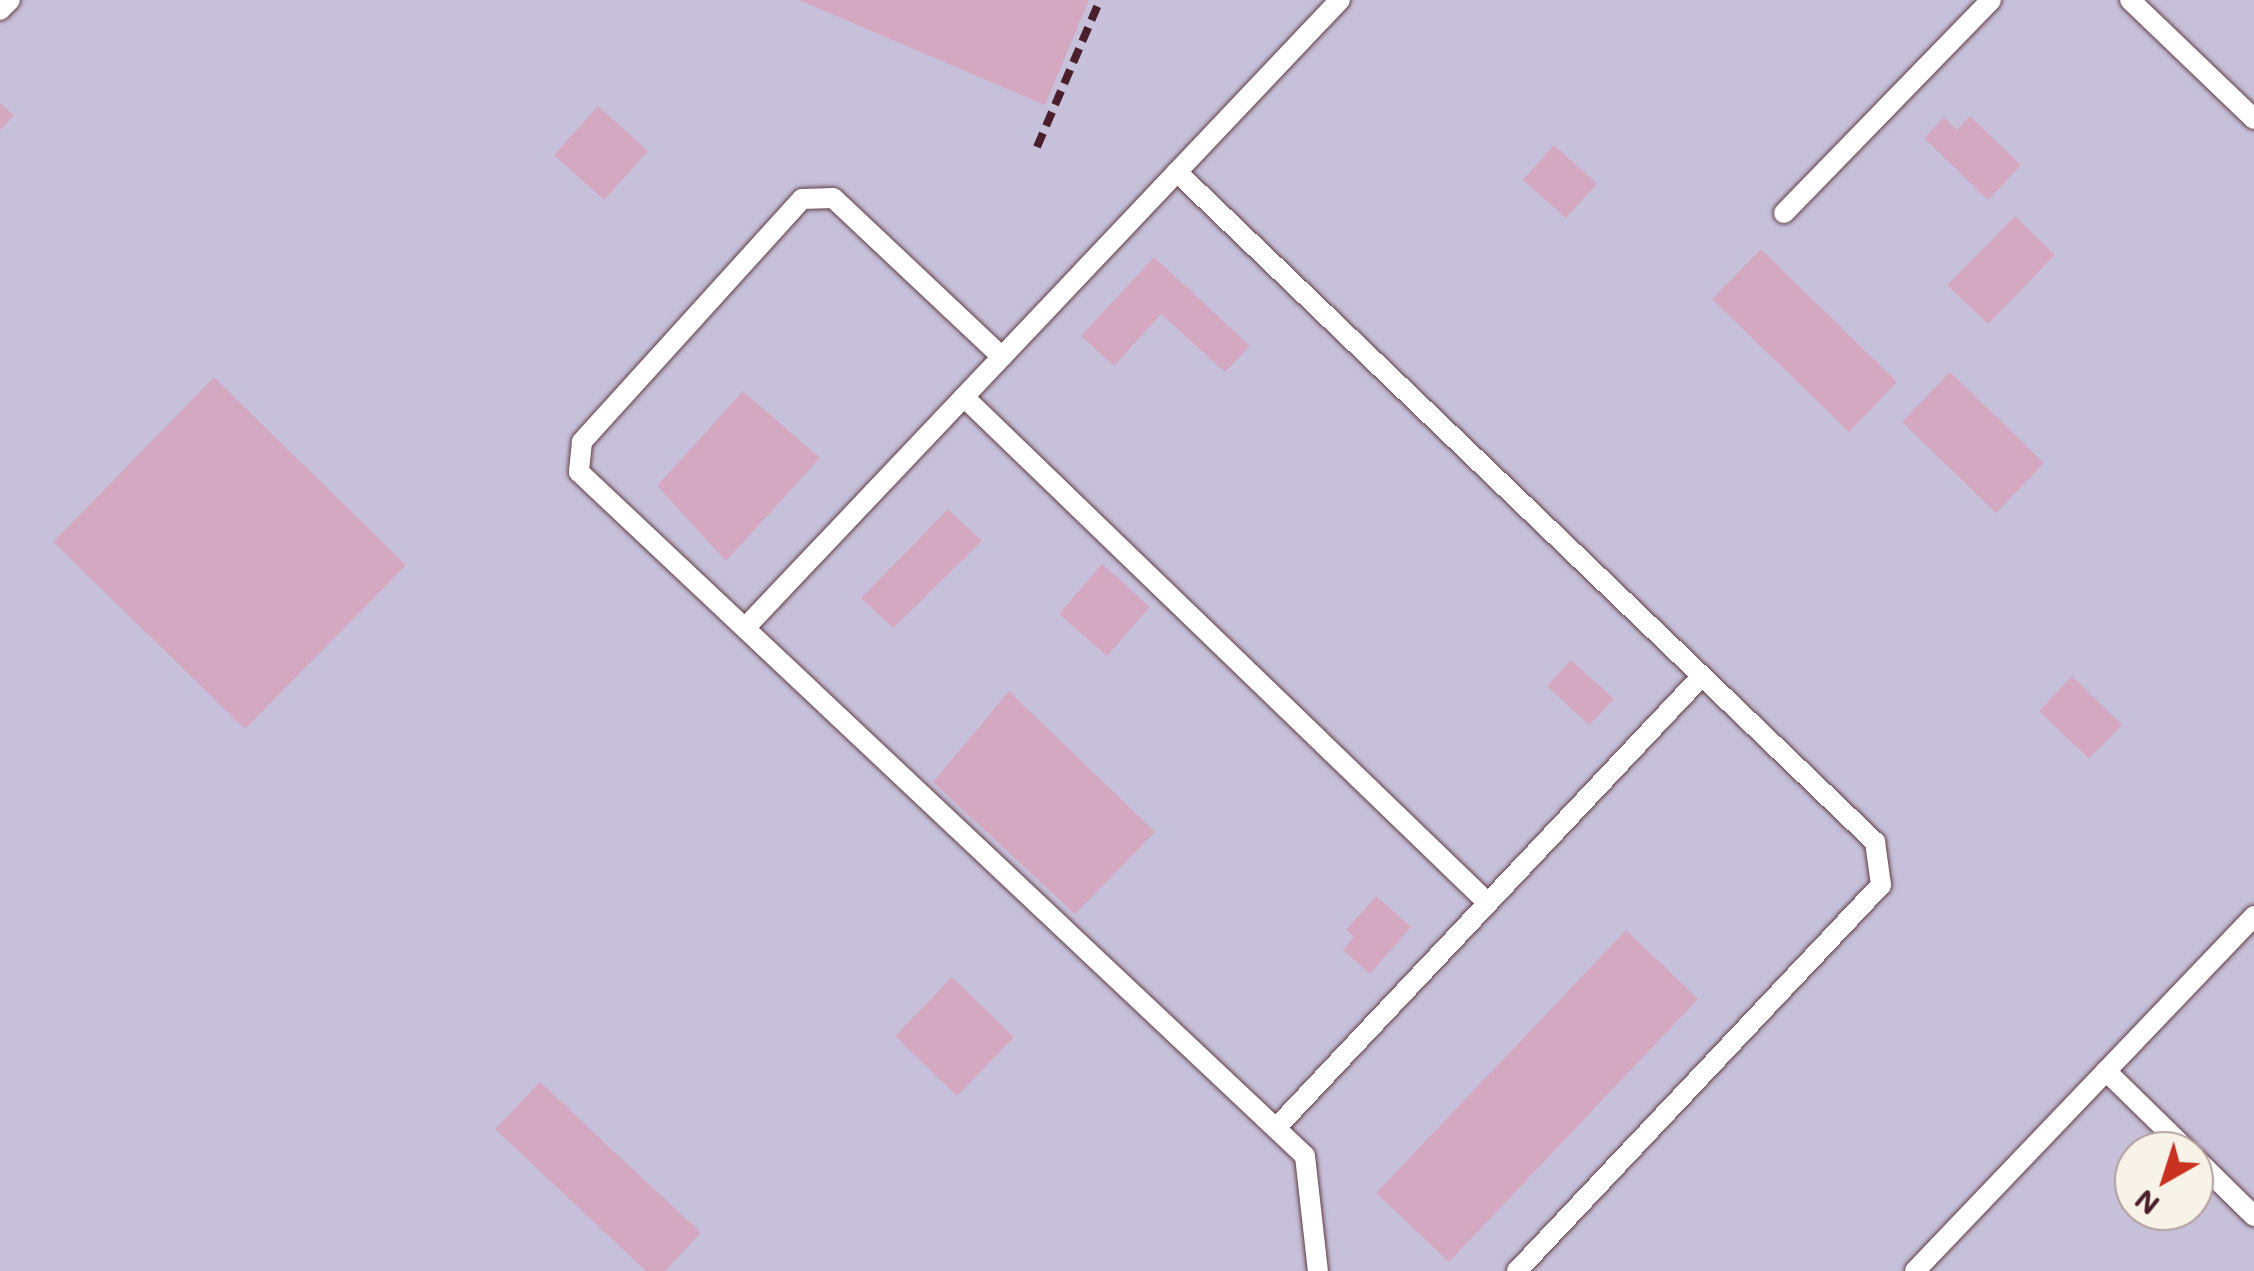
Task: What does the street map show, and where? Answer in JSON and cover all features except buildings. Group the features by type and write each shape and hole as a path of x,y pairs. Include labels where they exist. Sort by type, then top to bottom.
{"lane":[{"path":"0,10 10,0"},
{"path":"745,628 1340,0"},
{"path":"1784,213 1991,0"},
{"path":"2130,0 2254,119"},
{"path":"1177,172 1875,842 1882,885 1516,1271"},
{"path":"1002,357 834,198 802,199 582,442 579,472 1305,1156 1318,1271"},
{"path":"964,397 1488,903"},
{"path":"1276,1128 1702,676"},
{"path":"1915,1271 2254,916"},
{"path":"2106,1071 2168,1131"},
{"path":"2214,1177 2254,1216"}],"shaded area":[{"path":"0,0 2254,0 2254,1271 0,1271"}],"railway":[{"path":"1037,147 1100,0"}]}
